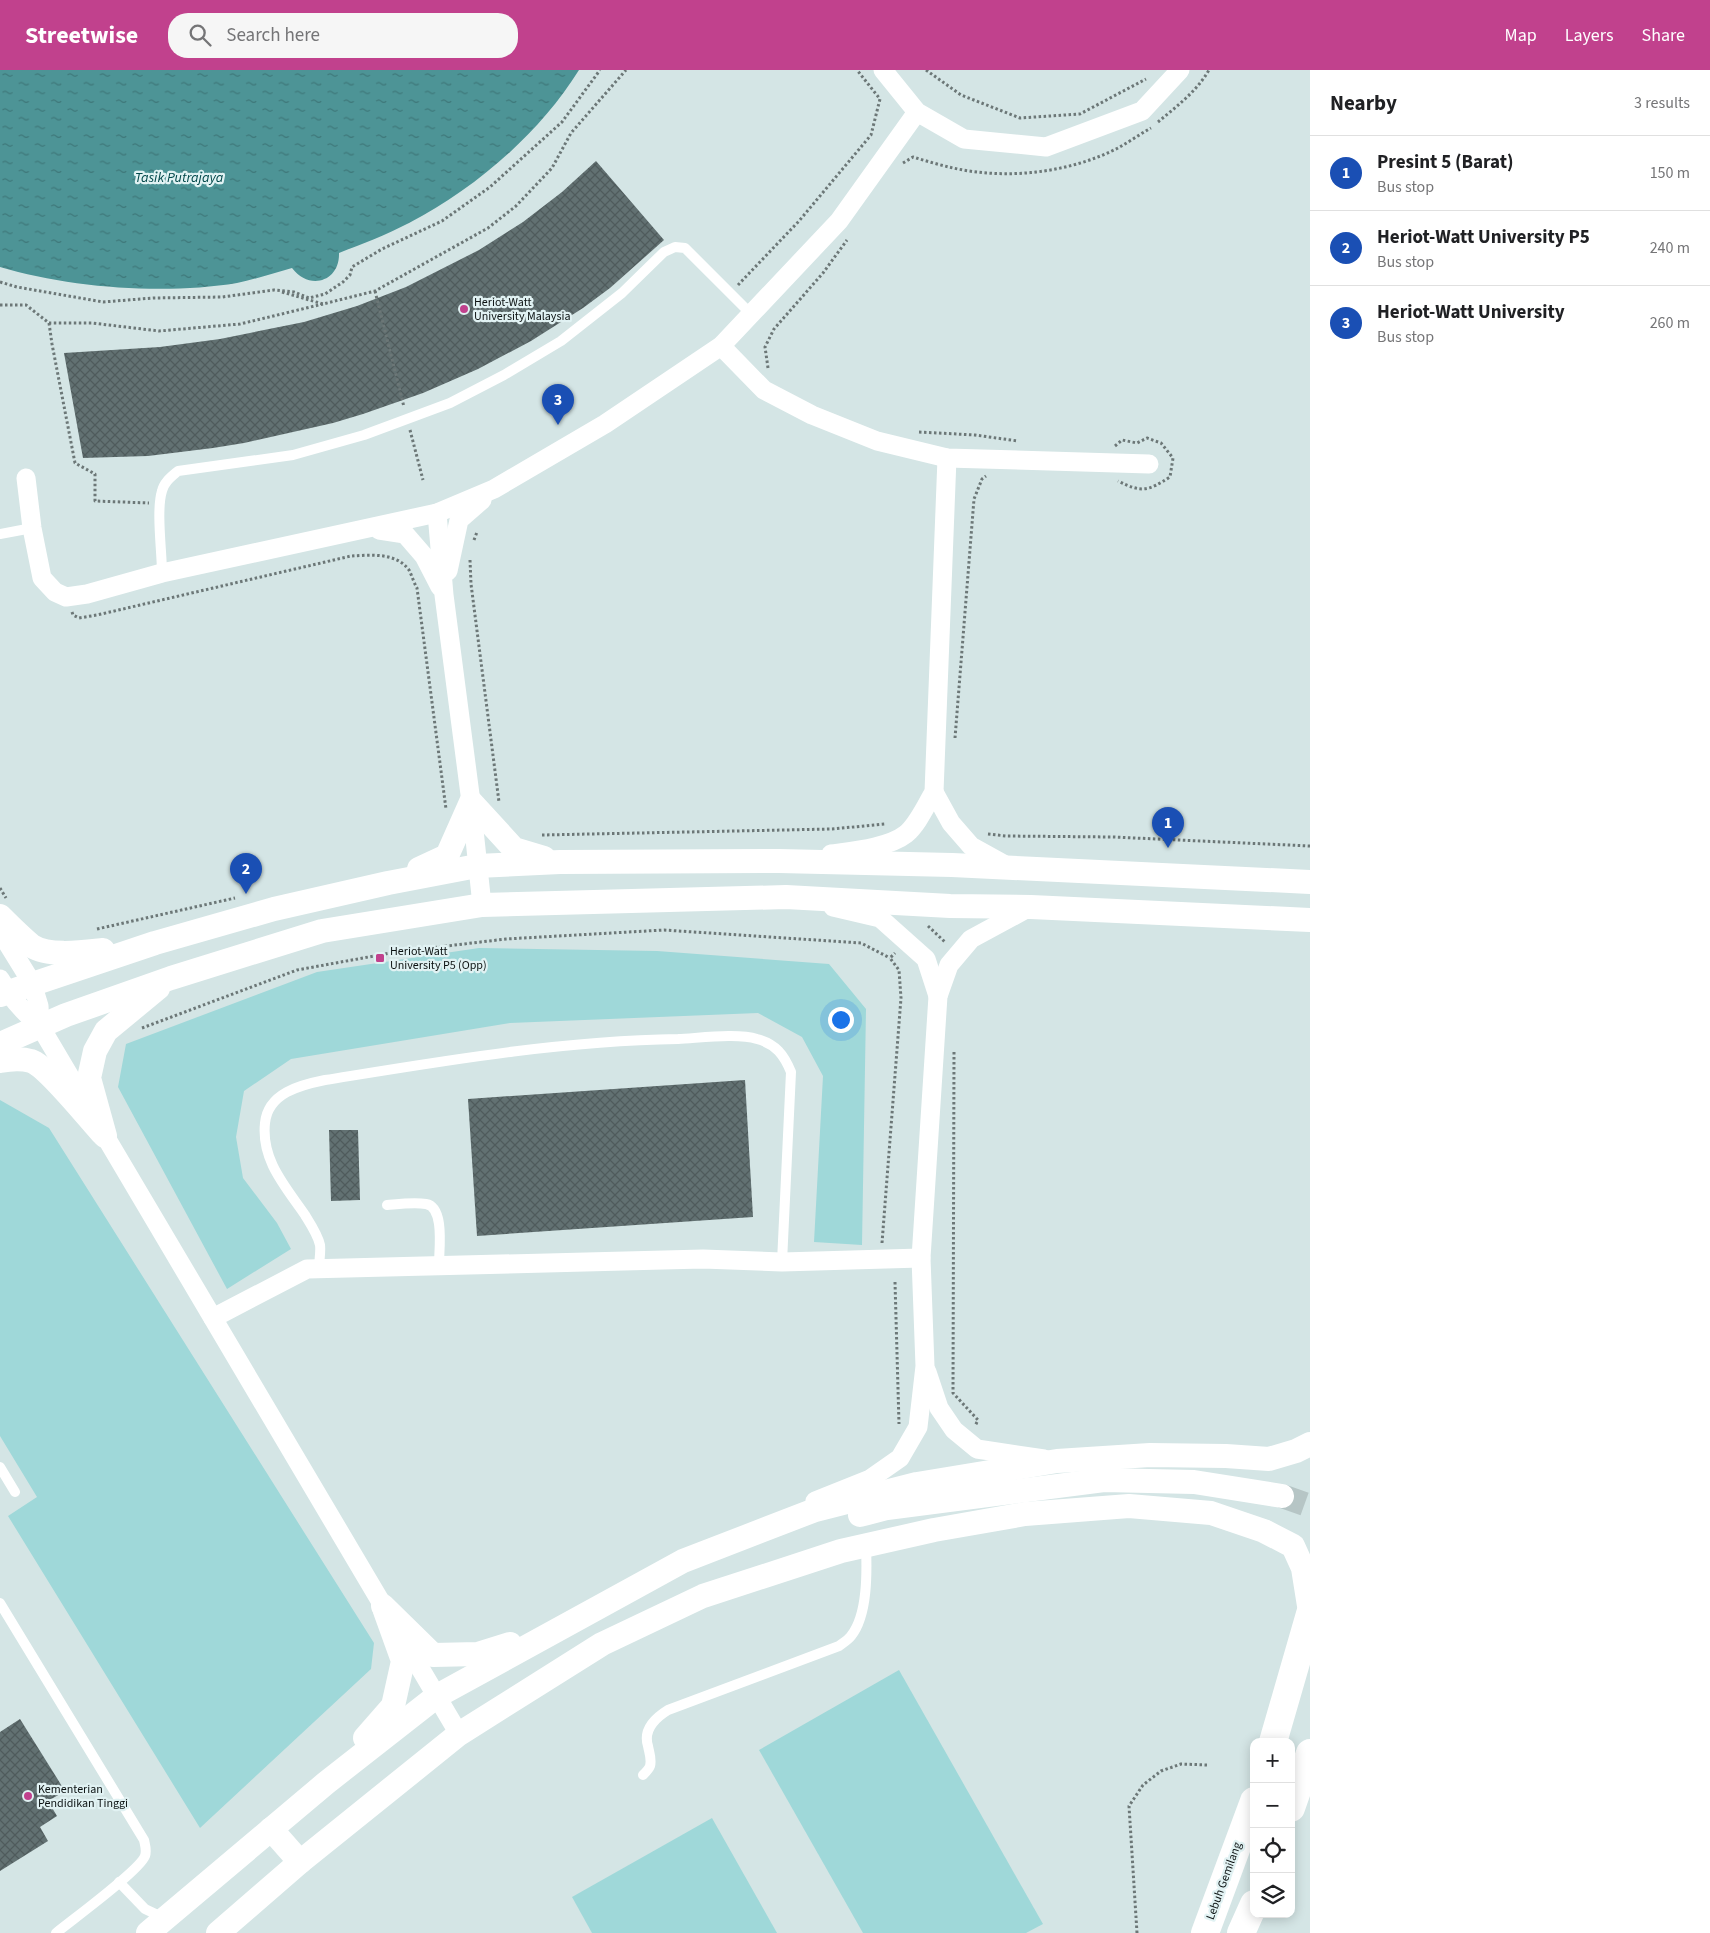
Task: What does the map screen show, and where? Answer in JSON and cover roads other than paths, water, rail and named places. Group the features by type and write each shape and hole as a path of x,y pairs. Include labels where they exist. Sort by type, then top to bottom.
{"main road":[{"path":"1274,1738 1310,1613"},
{"path":"1295,1797 1310,1754"},
{"name":"Lebuh Gemilang","path":"1204,1933 1250,1812"},
{"path":"1241,1933 1250,1913"},
{"path":"1251,1933 1256,1918"}],"street":[{"path":"883,70 917,112 964,139 1046,147 1142,111 1180,70"},
{"path":"26,478 32,528 42,578 55,592 66,597 87,594 162,573 437,513 494,489 605,424 721,346 839,221 917,112"},
{"path":"721,346 764,390 812,415 877,441 947,458 1149,464"},
{"path":"779,862 871,849 905,835 914,826 934,792 947,458"},
{"path":"444,595 459,520 494,489"},
{"path":"437,513 444,595 471,802 482,905"},
{"path":"363,528 405,534 424,556 444,595"},
{"path":"934,792 951,823 971,846 1009,867"},
{"path":"471,802 514,849 560,862"},
{"path":"388,883 447,856 471,802"},
{"path":"2,989 32,983 155,943 274,909 388,883 477,866 560,862 779,862 1009,867 1310,882"},
{"path":"786,897 880,918 926,959 938,996"},
{"path":"0,1044 40,1026 172,978 322,931 482,905 786,897 950,906 1031,907 1310,920"},
{"path":"157,1926 326,1783 437,1696 746,1527 870,1479 900,1458 918,1427 925,1366 921,1258 938,996 949,965 971,939 1031,907"},
{"path":"0,916 33,947 43,951 72,953 155,943"},
{"path":"0,931 32,983 40,1006 40,1026"},
{"path":"105,1136 89,1078 94,1051 106,1031 172,978"},
{"path":"2,989 22,1011 40,1026 459,1734"},
{"path":"0,1062 15,1059 32,1062 46,1070 105,1136"},
{"path":"213,1318 308,1269 319,1268 704,1259 782,1262 921,1258"},
{"path":"925,1366 939,1408 954,1430 977,1449 1057,1461"},
{"path":"683,1561 824,1508 917,1484 1057,1461 1150,1455 1226,1456 1269,1459 1296,1451 1310,1444"},
{"path":"384,1606 434,1655 478,1654 551,1632 697,1568 804,1528 887,1508 1104,1480 1194,1482 1282,1496"},
{"path":"218,1933 300,1862 459,1734 602,1644 764,1566 895,1520 978,1496"},
{"path":"703,1596 841,1551 934,1530 1025,1514 1129,1506 1211,1513 1264,1531 1292,1546 1304,1568 1310,1613"},
{"path":"326,1783 393,1706 403,1661 384,1606"},
{"path":"271,1829 300,1862"}],"lane":[{"path":"162,573 160,503 162,490 168,480 178,471 293,455 364,435 450,403 504,376 560,341 622,293 664,252 675,247 685,248 694,255 751,314"},
{"path":"0,534 32,528"},
{"path":"319,1268 320,1245 312,1225 268,1159 263,1137 265,1118 271,1105 284,1094 300,1086 325,1080 478,1055 621,1040 733,1037 756,1039 773,1046 785,1057 791,1072 782,1262"},
{"path":"387,1205 428,1204 436,1208 439,1216 439,1264"},
{"path":"0,1467 16,1492"},
{"path":"643,1776 650,1767 651,1758 646,1742 648,1728 656,1717 668,1710 839,1646 851,1636 859,1619 867,1584 866,1546"},
{"path":"0,1603 144,1840 145,1854 135,1869 56,1933"},
{"path":"119,1882 145,1908 157,1926"}],"water":[{"name":"Tasik Putrajaya","path":"0,70 579,70 545,116 482,176 434,209 409,223 339,253 338,263 329,277 315,281 299,275 292,268 237,283 209,287 149,289 56,280 0,267"}],"tunnel":[{"path":"1282,1496 1310,1506"}],"place":[{"name":"Heriot-Watt University Malaysia","path":"464,309"},
{"name":"Heriot-Watt University","path":"558,425"},
{"name":"Presint 5 (Barat)","path":"1168,848"},
{"name":"Heriot-Watt University P5","path":"246,894"},
{"name":"Heriot-Watt University P5 (Opp)","path":"380,958"},
{"name":"Kementerian Pendidikan Tinggi","path":"28,1796"}]}
